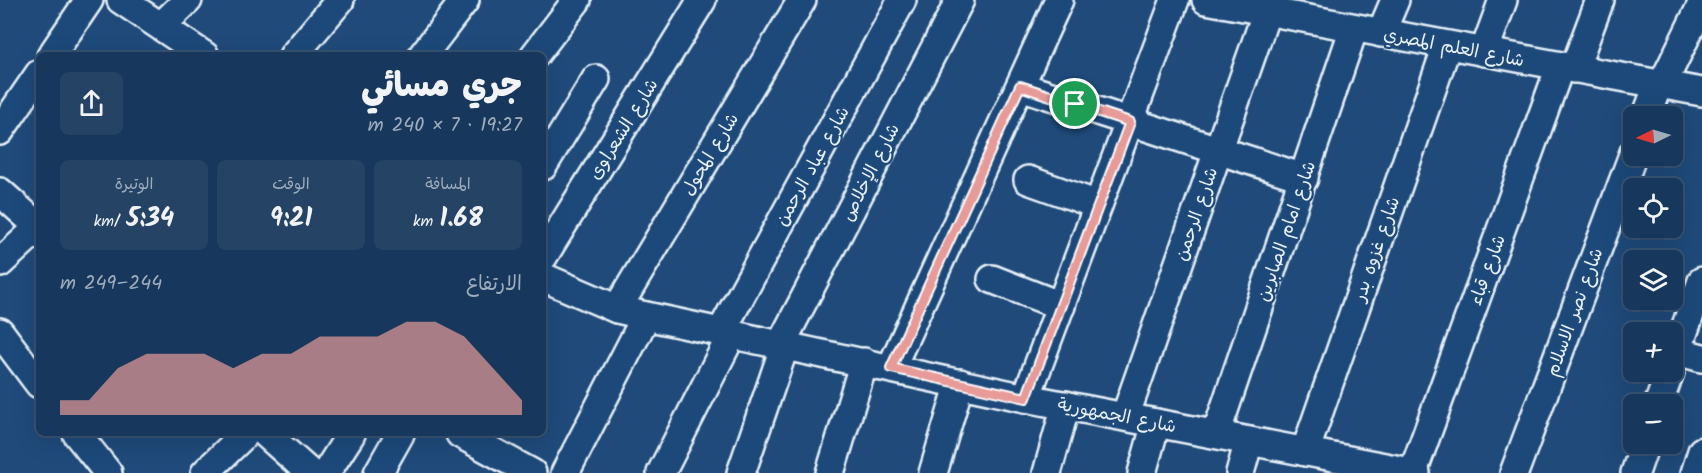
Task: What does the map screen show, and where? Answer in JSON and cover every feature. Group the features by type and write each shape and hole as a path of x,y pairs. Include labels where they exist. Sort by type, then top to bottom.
{"street":[{"path":"54,52 89,0"},
{"path":"121,0 171,41 196,52"},
{"path":"171,41 188,0"},
{"path":"296,52 340,0"},
{"path":"425,52 465,0"},
{"path":"537,52 577,0"},
{"name":"شارع الشعراوى","path":"546,273 702,0"},
{"name":"شارع المحول","path":"617,309 802,0"},
{"name":"شارع عباد الرحمن","path":"661,473 727,333 902,0"},
{"name":"شارع الإخلاص","path":"741,473 783,345 960,0"},
{"path":"891,368 1059,0"},
{"path":"1026,398 1175,0"},
{"name":"شارع العلم المصري","path":"1206,0 1280,9 1354,28 1702,92"},
{"path":"1381,33 1395,0"},
{"path":"1484,52 1503,0"},
{"name":"شارع قباء","path":"1414,473 1567,68 1600,0"},
{"path":"1651,106 1702,4"},
{"name":"شارع الرحمن","path":"1125,417 1218,150 1280,9"},
{"name":"شارع امام الصابرين","path":"1216,434 1354,28"},
{"name":"شارع غزوه بدر","path":"1305,452 1447,46"},
{"path":"0,131 36,78"},
{"path":"546,161 596,79"},
{"path":"1020,86 1304,178"},
{"name":"شارع نصر الاسلام","path":"1515,473 1629,166"},
{"path":"1028,180 1098,205"},
{"path":"0,192 36,224"},
{"path":"0,263 36,230"},
{"name":"شارع الجمهورية","path":"546,277 617,309 646,316 1026,398 1305,452 1343,466 1414,473"},
{"path":"992,279 1061,306"},
{"path":"1683,350 1702,281"},
{"path":"565,473 646,316"},
{"path":"0,332 36,373"},
{"path":"830,473 864,363"},
{"path":"933,473 960,383"},
{"path":"1047,473 1066,405"},
{"path":"1142,473 1156,423"},
{"path":"205,473 243,436"},
{"path":"268,436 310,473"},
{"path":"326,473 350,436"},
{"path":"378,473 399,436"},
{"path":"464,436 532,473"},
{"path":"89,438 108,473"},
{"path":"1240,473 1249,441"},
{"path":"1695,473 1702,452"},
{"path":"1635,473 1642,454"}],"route":[{"path":"1020,86 1075,104 1130,122 1026,398 891,368 1020,86"}]}
